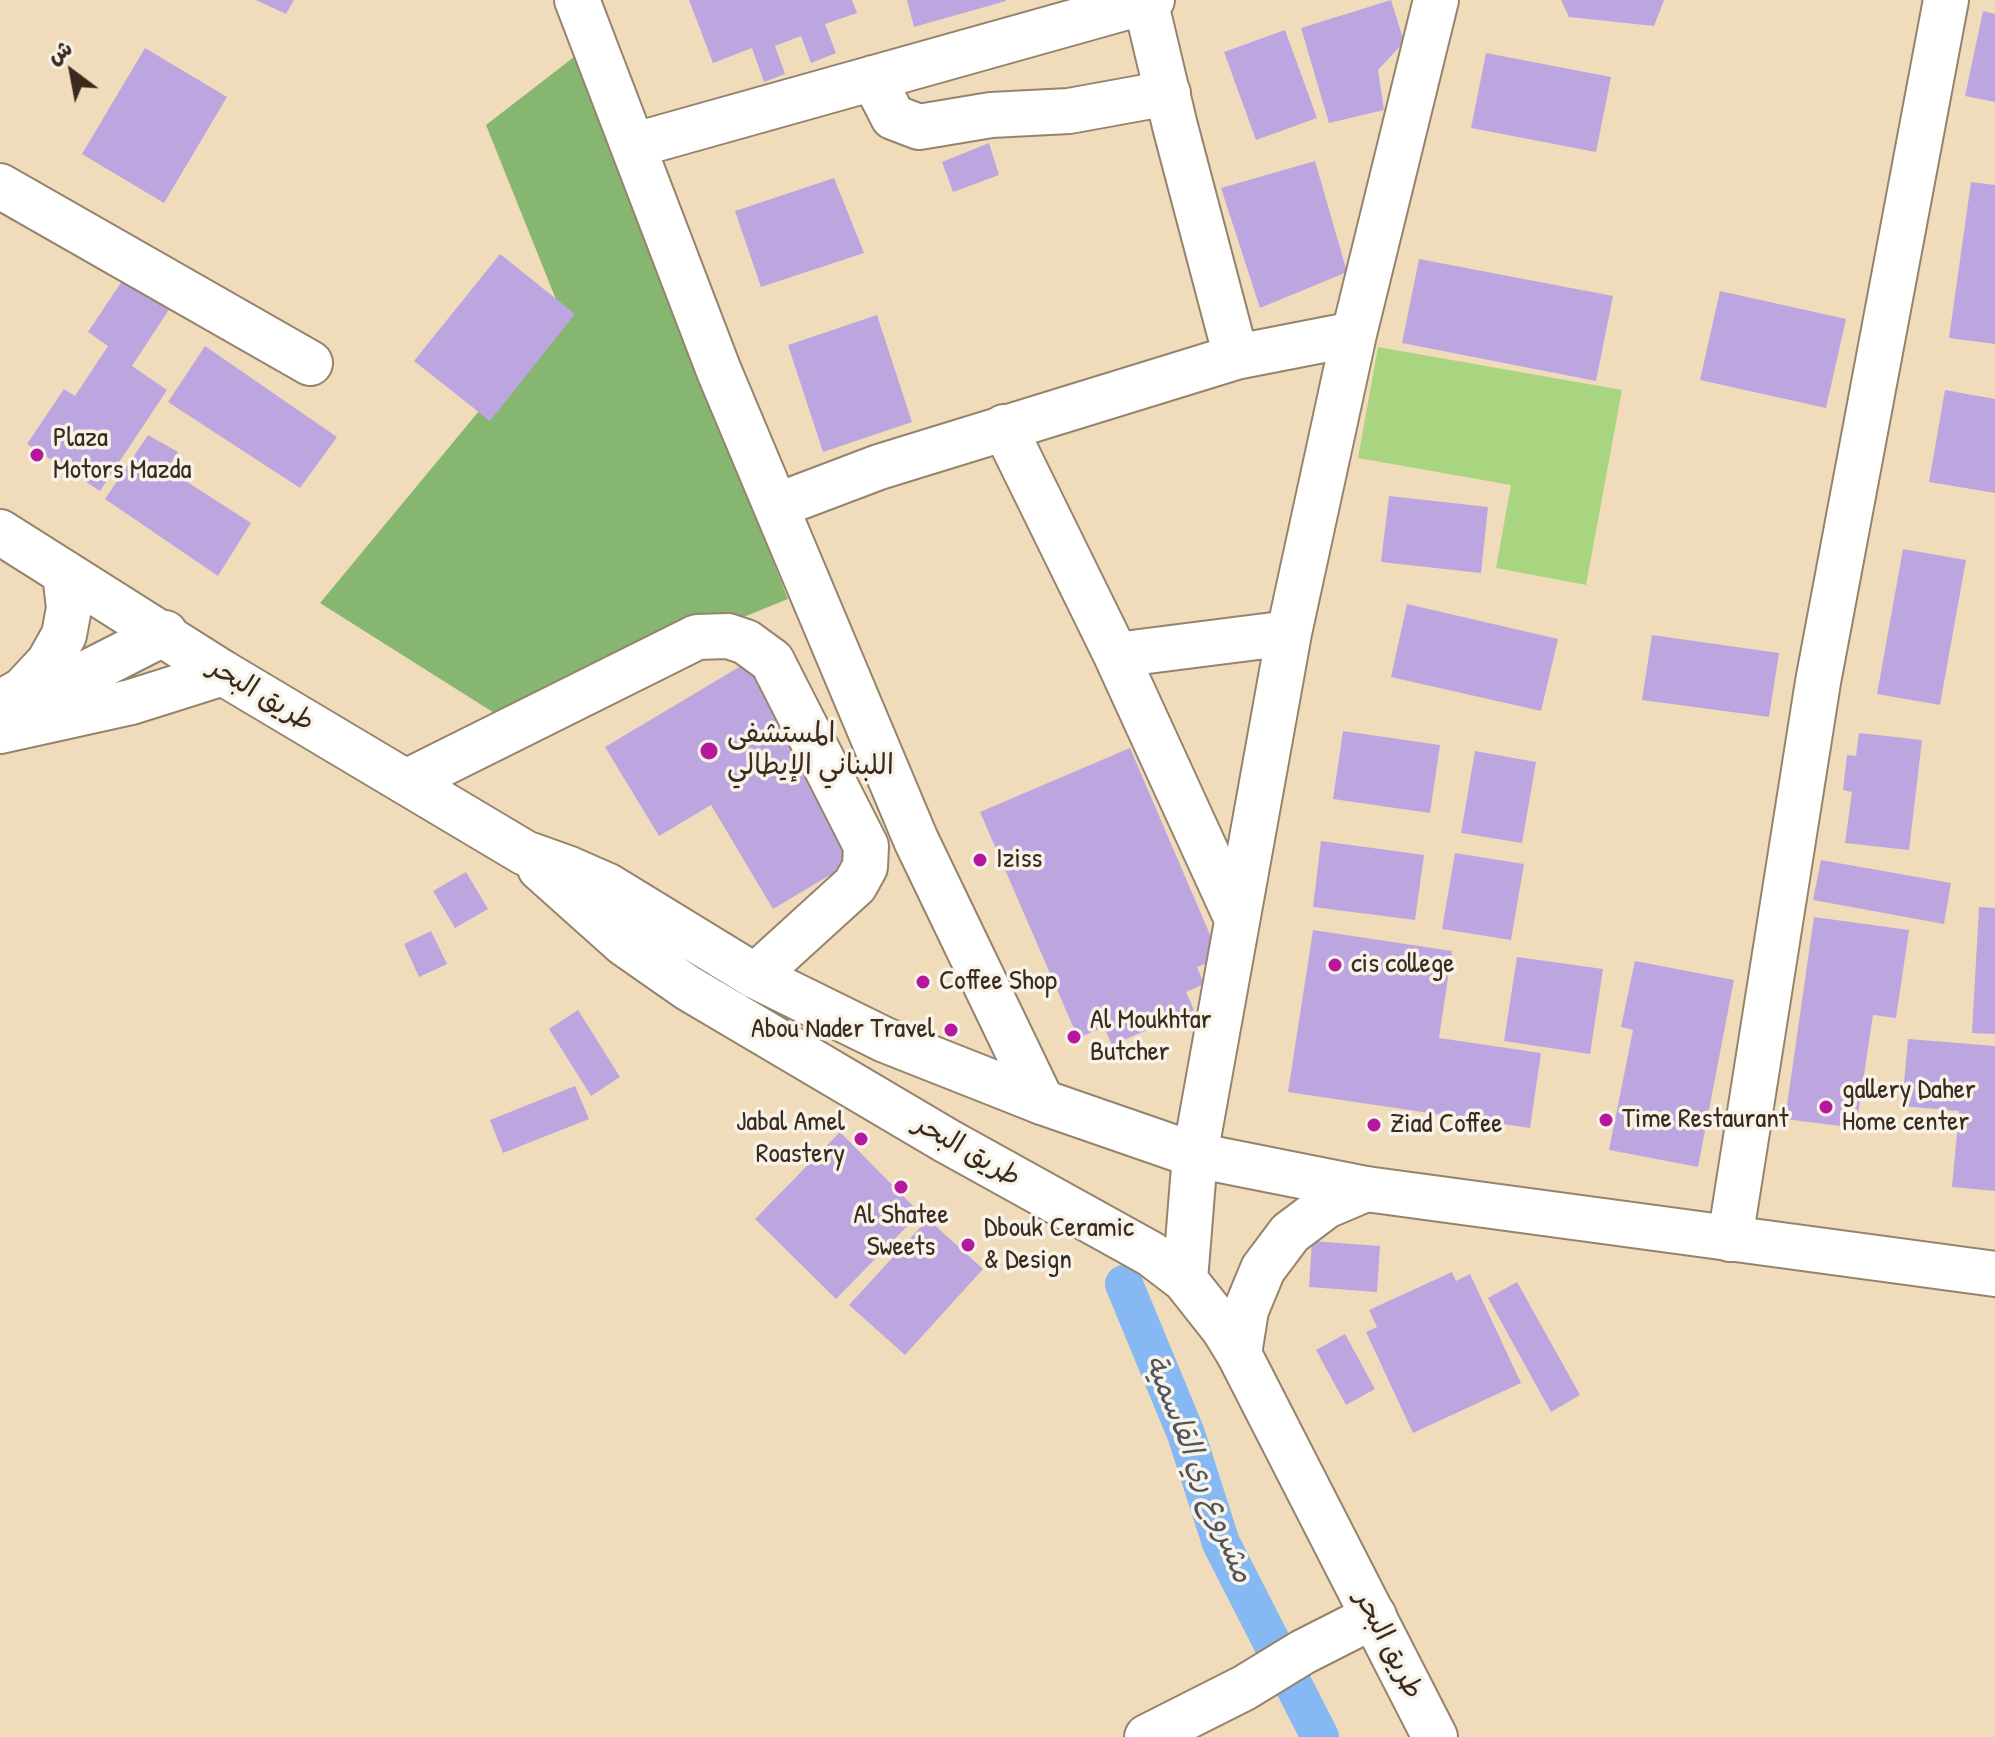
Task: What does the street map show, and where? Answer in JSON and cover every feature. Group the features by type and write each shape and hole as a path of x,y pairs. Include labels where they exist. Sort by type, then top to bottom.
{"main road":[{"path":"577,0 719,371 916,840 1042,1102"},
{"path":"1185,1280 1195,1155 1289,633 1354,334 1436,0"},
{"path":"1730,1239 1818,682 1946,0"},
{"path":"635,145 1148,1 1168,93 1236,357"},
{"path":"873,78 893,117 919,127 991,115 1069,111 1168,93"},
{"path":"0,186 310,363"},
{"path":"776,506 879,467 1236,357 1354,334"},
{"path":"1004,427 1116,655 1236,917"},
{"name":"طريق البحر","path":"0,532 165,633 223,673 525,853 608,886 755,976 885,1040 1042,1102 1195,1155 1366,1189 1995,1274"},
{"path":"0,706 23,690 49,662 64,635 69,608 65,573"},
{"path":"0,706 47,693 165,633"},
{"path":"1116,655 1289,633"},
{"path":"406,782 697,637 728,636 746,642 772,661 866,846 865,867 855,885 755,976"},
{"path":"0,731 131,702 223,673"},
{"name":"طريق البحر","path":"525,853 625,944 688,988 947,1141 1151,1254 1185,1280 1223,1328 1239,1354 1435,1737"},
{"path":"1239,1354 1246,1310 1263,1269 1290,1233 1326,1206 1366,1189"},
{"path":"1147,1737 1374,1616"}],"green space":[{"path":"574,57 788,599 499,716 320,603 561,312 486,125"},
{"path":"1378,347 1622,390 1586,585 1496,568 1511,485 1358,458"}],"building":[{"path":"256,0 294,0 286,14"},
{"path":"689,0 852,0 857,13 825,24 836,53 811,63 801,36 775,46 785,74 764,82 752,48 713,63"},
{"path":"907,0 1006,0 1006,1 914,27"},
{"path":"1391,0 1404,42 1378,70 1384,110 1329,123 1301,28"},
{"path":"1561,0 1664,0 1654,26 1569,17"},
{"path":"1983,11 1995,14 1995,102 1965,96"},
{"path":"1285,30 1317,118 1256,140 1224,52"},
{"path":"145,48 227,97 164,203 82,154"},
{"path":"1486,53 1611,77 1596,152 1471,128"},
{"path":"989,143 999,175 953,192 942,162"},
{"path":"1315,161 1347,272 1260,308 1221,188"},
{"path":"834,178 864,253 761,287 735,211"},
{"path":"1971,182 1995,185 1995,344 1949,338"},
{"path":"500,254 575,314 490,421 414,361"},
{"path":"1419,259 1613,296 1596,381 1402,343"},
{"path":"128,272 174,302 132,366 167,390 100,491 27,444 64,389 75,396 108,346 88,332"},
{"path":"1720,291 1846,319 1826,408 1700,380"},
{"path":"877,315 912,422 823,452 788,345"},
{"path":"205,346 337,437 300,488 168,402"},
{"path":"1945,390 1995,399 1995,493 1929,482"},
{"path":"148,435 178,452 167,469 251,523 218,576 105,499"},
{"path":"1389,496 1488,507 1481,573 1381,562"},
{"path":"1903,549 1966,560 1940,705 1877,694"},
{"path":"1407,604 1558,639 1541,711 1391,677"},
{"path":"1652,635 1779,653 1769,717 1642,700"},
{"path":"751,660 865,854 773,909 711,805 659,836 605,747"},
{"path":"1343,731 1440,745 1430,813 1333,799"},
{"path":"1859,733 1922,740 1909,850 1845,843 1852,792 1843,790 1847,755 1856,756"},
{"path":"1130,748 1220,958 1197,967 1204,984 1186,992 1194,1010 1112,1045 1104,1027 1078,1038 980,812"},
{"path":"1475,751 1536,762 1522,843 1461,833"},
{"path":"1321,841 1424,855 1415,920 1313,907"},
{"path":"1455,853 1524,864 1511,940 1442,929"},
{"path":"1821,860 1951,883 1944,924 1813,900"},
{"path":"466,872 488,909 455,928 433,891"},
{"path":"1979,907 1995,908 1995,1034 1972,1033"},
{"path":"1814,917 1909,930 1896,1018 1873,1015 1856,1128 1785,1119"},
{"path":"1313,930 1452,951 1439,1038 1541,1053 1530,1128 1288,1092"},
{"path":"431,931 447,964 419,977 404,944"},
{"path":"1517,957 1603,969 1590,1054 1504,1041"},
{"path":"1635,961 1734,980 1698,1167 1609,1150 1633,1030 1621,1027"},
{"path":"578,1010 620,1077 591,1096 549,1029"},
{"path":"1908,1039 1995,1046 1995,1191 1952,1187 1959,1111 1902,1106"},
{"path":"575,1086 589,1119 503,1153 490,1120"},
{"path":"840,1132 920,1213 836,1299 755,1219"},
{"path":"928,1219 983,1269 905,1355 849,1305"},
{"path":"1312,1241 1380,1246 1377,1292 1309,1287"},
{"path":"1452,1272 1456,1281 1470,1274 1521,1383 1413,1433 1366,1332 1377,1327 1369,1310"},
{"path":"1517,1282 1580,1395 1551,1412 1488,1298"},
{"path":"1345,1334 1375,1389 1346,1405 1316,1350"}],"waterway":[{"name":"مشروع ري القاسمية","path":"1124,1284 1186,1434 1221,1543 1320,1737"}],"place":[{"name":"Plaza Motors Mazda","path":"37,455"},
{"name":"المستشفى اللبناني الإيطالي","path":"709,751"},
{"name":"Iziss","path":"980,860"},
{"name":"cis college","path":"1335,965"},
{"name":"Coffee Shop","path":"923,982"},
{"name":"Abou Nader Travel","path":"951,1030"},
{"name":"Al Moukhtar Butcher","path":"1074,1037"},
{"name":"gallery Daher Home center","path":"1826,1107"},
{"name":"Time Restaurant","path":"1606,1120"},
{"name":"Ziad Coffee","path":"1374,1125"},
{"name":"Jabal Amel Roastery","path":"861,1139"},
{"name":"Al Shatee Sweets","path":"901,1187"},
{"name":"Dbouk Ceramic & Design","path":"968,1245"}]}
